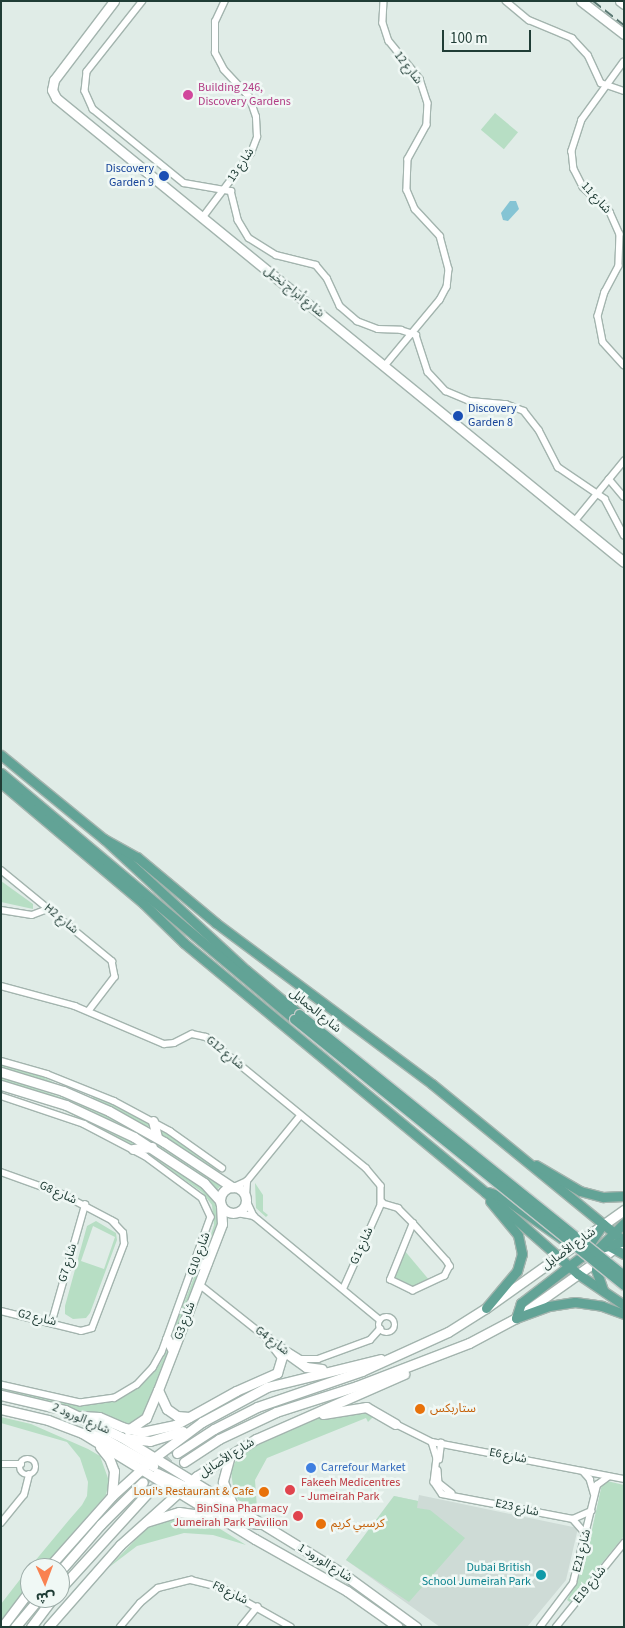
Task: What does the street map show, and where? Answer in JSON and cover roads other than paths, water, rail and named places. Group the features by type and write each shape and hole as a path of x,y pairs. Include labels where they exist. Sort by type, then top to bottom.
{"main road":[{"name":"شارع الجمايل","path":"1,755 104,839 297,1016 624,1274"},
{"name":"شارع الجمايل","path":"1,773 624,1285"},
{"path":"1,783 143,903 184,942 485,1192 578,1274 624,1305"},
{"path":"104,839 137,857 216,923 432,1084 624,1241"},
{"path":"526,1162 538,1165 580,1191 603,1197 624,1196"},
{"path":"485,1192 501,1196 574,1246"},
{"path":"485,1192 515,1231 522,1249 517,1271 486,1308"},
{"path":"516,1318 521,1302 624,1223"},
{"path":"603,1224 595,1246 595,1262 597,1278 605,1292"},
{"path":"559,1256 574,1246 613,1247 624,1254"},
{"path":"516,1318 549,1306 575,1302 602,1306 624,1314"}],"street":[{"name":"شارع أبراج نخيل","path":"114,1 54,80 53,94 624,562"},
{"path":"143,1 92,63 85,82 88,100 93,109 184,183 232,193 238,220 248,238 276,255 316,264 347,314 367,326 412,333 419,339 428,372 446,391 470,401 506,404 524,411 539,430 558,467 605,499 624,535"},
{"name":"شارع 13","path":"203,217 251,153 257,126 249,98 224,70 215,53 215,22 226,1"},
{"name":"شارع 12","path":"384,1 386,35 397,54 420,79 428,103 427,125 408,159 407,190 416,209 440,236 449,269 444,294 385,366"},
{"path":"506,1 529,20 572,38 588,55 598,80 605,87 624,91"},
{"path":"581,1 624,34"},
{"path":"620,1 624,4"},
{"name":"شارع 11","path":"624,62 575,132 572,151 574,169 583,187 610,212 620,234 619,266 605,292 598,316 603,342 624,365"},
{"path":"574,522 624,461"},
{"path":"609,479 624,497"},
{"name":"H2 شارع","path":"1,870 109,957 116,970 113,980 89,1011"},
{"path":"1,910 32,915 48,909"},
{"name":"G12 شارع","path":"1,986 89,1011 164,1044 174,1043 192,1034 202,1035 366,1168 381,1186 381,1204"},
{"path":"1,1061 69,1081 153,1121 222,1168"},
{"path":"1,1072 86,1100 157,1137 233,1187 246,1197 254,1216 380,1320 380,1329"},
{"path":"1,1085 74,1108 152,1147 204,1183 227,1212 254,1216"},
{"name":"G10 شارع","path":"1,1096 58,1114 132,1149 181,1179 208,1204 211,1222 167,1339 153,1368 136,1385 115,1398 80,1403 1,1385"},
{"path":"220,1203 221,1193 247,1181 300,1116"},
{"path":"153,1121 157,1137"},
{"path":"132,1149 152,1147"},
{"name":"G8 شارع","path":"1,1172 39,1184 85,1205 112,1221"},
{"path":"236,1213 244,1207 247,1181"},
{"name":"G3 شارع","path":"128,1430 146,1418 158,1390 222,1224 220,1203"},
{"path":"381,1204 392,1204 413,1223 447,1261 450,1269 445,1276 413,1291 390,1280 413,1223"},
{"name":"G1 شارع","path":"343,1289 381,1204"},
{"name":"G7 شارع","path":"52,1321 85,1205"},
{"name":"شارع الأصايل","path":"574,1246 624,1210"},
{"name":"G3 شارع","path":"222,1224 236,1213"},
{"name":"G2 شارع","path":"1,1311 88,1330 97,1317 127,1234 123,1227 112,1221"},
{"name":"شارع الأصايل","path":"184,1462 219,1439 269,1414 421,1363 469,1343 516,1318 613,1247 624,1241"},
{"name":"شارع الأصايل","path":"177,1453 214,1429 257,1407 362,1372 412,1349 486,1308 559,1256"},
{"path":"194,1265 206,1263"},
{"name":"G4 شارع","path":"199,1284 288,1354 300,1359 318,1359 370,1340 380,1329 386,1334 395,1326 388,1317 380,1320"},
{"path":"80,1416 99,1417 128,1430 158,1431 189,1417 236,1391 277,1373 282,1357 267,1338"},
{"path":"167,1339 173,1351"},
{"name":"شارع الأصايل","path":"57,1558 112,1496 148,1463 202,1422 261,1390 412,1349"},
{"path":"288,1354 306,1367 332,1370"},
{"name":"شارع الأصايل","path":"48,1627 139,1526 184,1486 231,1453 292,1422 390,1382 421,1363"},
{"path":"158,1390 166,1410 177,1416 189,1417"},
{"name":"شارع الورود 2","path":"1,1396 42,1403 80,1416 120,1437 148,1463"},
{"path":"292,1422 343,1409 366,1406 399,1426"},
{"name":"شارع الورود 2","path":"1,1409 48,1420 148,1463"},
{"path":"120,1437 140,1441 162,1439 202,1422"},
{"name":"E6 شارع","path":"399,1426 437,1442 624,1479"},
{"path":"82,1433 109,1458 115,1478 112,1496"},
{"name":"E23 شارع","path":"437,1442 439,1483 446,1491 461,1496 573,1519"},
{"path":"438,1454 451,1445"},
{"path":"231,1453 226,1462 223,1482 235,1508"},
{"path":"1,1524 24,1495 29,1475 35,1472 35,1463 27,1459 21,1464 4,1465"},
{"name":"شارع الورود 1","path":"148,1463 184,1486 221,1519 348,1591 398,1627"},
{"name":"شارع الورود 1","path":"148,1463 184,1486 235,1508 374,1593 416,1627"},
{"path":"21,1464 22,1472"},
{"path":"4,1465 29,1475"},
{"path":"583,1471 590,1479 594,1495"},
{"name":"E21 شارع","path":"540,1627 573,1583 594,1495 599,1481 610,1476"},
{"path":"70,1560 101,1524 143,1482"},
{"path":"184,1486 243,1522 261,1524"},
{"path":"70,1579 150,1490"},
{"path":"586,1534 573,1519 591,1510"},
{"path":"139,1526 179,1512 221,1519"},
{"name":"E19 شارع","path":"556,1627 624,1543"},
{"name":"F8 شارع","path":"120,1627 148,1595 179,1581 211,1584 257,1607 291,1627"},
{"path":"2,1627 20,1603"},
{"path":"241,1627 257,1607"},
{"path":"16,1627 31,1608"},
{"path":"31,1627 45,1608"}],"water":[{"path":"510,201 516,201 519,209 508,221 503,220 501,213"}],"tunnel":[{"path":"143,1482 177,1453"},
{"path":"150,1490 184,1462"}],"railway":[{"path":"593,1 624,25"}],"place":[{"name":"Building 246, Discovery Gardens","path":"188,95"},
{"name":"Discovery Garden 9","path":"164,176"},
{"name":"Discovery Garden 8","path":"458,416"},
{"name":"ستاربكس","path":"420,1409"},
{"name":"Carrefour Market","path":"311,1468"},
{"name":"Fakeeh Medicentres - Jumeirah Park","path":"290,1490"},
{"name":"Loui's Restaurant & Cafe","path":"264,1492"},
{"name":"BinSina Pharmacy Jumeirah Park Pavilion","path":"298,1516"},
{"name":"كرسبي كريم","path":"321,1524"},
{"name":"Dubai British School Jumeirah Park","path":"541,1575"}]}
